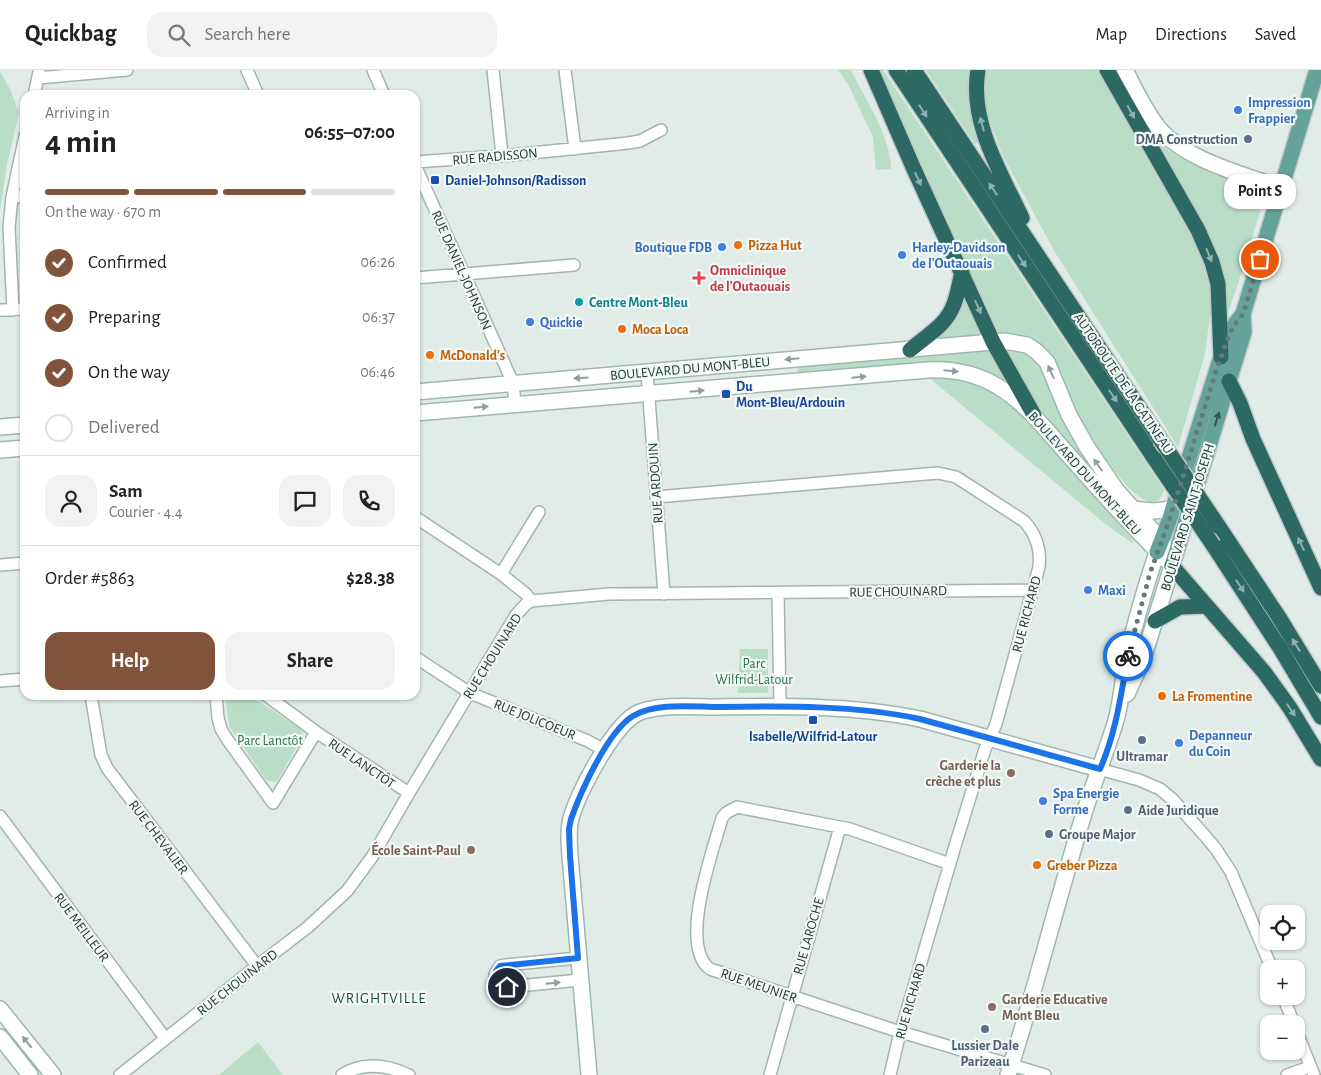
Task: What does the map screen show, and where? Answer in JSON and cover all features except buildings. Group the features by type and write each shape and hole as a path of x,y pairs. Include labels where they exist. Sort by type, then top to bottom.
{"highway":[{"path":"871,70 912,167 993,342 1034,415"},
{"name":"AUTOROUTE DE LA GATINEAU","path":"896,70 1213,545 1280,648 1321,717"},
{"name":"AUTOROUTE DE LA GATINEAU","path":"914,70 1280,619 1321,686"},
{"path":"978,70 976,94 983,128 994,158 1040,258"},
{"path":"1107,70 1198,230 1209,255 1219,292 1221,357"},
{"path":"910,350 936,330 946,318 955,301 962,273"},
{"path":"1229,381 1240,403 1253,440 1321,588"},
{"path":"1172,566 1264,672 1290,708 1321,759"},
{"path":"1155,621 1180,607 1206,606"}],"main road":[{"name":"BOULEVARD SAINT-JOSEPH","path":"1172,566 1244,332 1243,314 1317,70"},
{"name":"BOULEVARD SAINT-JOSEPH","path":"1160,546 1221,357 1232,328 1243,314"}],"street":[{"path":"35,90 39,74 127,70"},
{"path":"247,70 256,90"},
{"path":"373,70 382,90"},
{"path":"493,70 502,155"},
{"path":"565,70 575,149"},
{"path":"1125,70 1151,118 1174,144 1197,157 1282,188"},
{"name":"RUE RADISSON","path":"420,163 575,149 640,141 661,130"},
{"path":"13,310 8,243 12,197 20,159"},
{"name":"RUE DANIEL-JOHNSON","path":"420,174 513,384 516,404"},
{"path":"12,197 20,196"},
{"path":"420,278 574,264"},
{"path":"0,310 20,309"},
{"name":"BOULEVARD DU MONT-BLEU","path":"420,392 993,342 1010,341 1021,343 1044,358 1069,415 1084,442 1109,481 1160,546 1172,566"},
{"name":"BOULEVARD DU MONT-BLEU","path":"420,413 928,370 951,370 975,376 996,385 1034,415 1087,476 1160,546"},
{"name":"RUE ARDOUIN","path":"647,373 664,594"},
{"path":"447,389 448,410"},
{"path":"0,427 20,425"},
{"path":"0,450 20,448"},
{"name":"RUE RICHARD","path":"656,497 928,474 948,474 963,481 1024,521 1038,542 1040,558 996,724 989,739 950,864 890,1075"},
{"path":"1132,509 1154,511 1173,508"},
{"path":"501,574 539,512"},
{"path":"420,520 501,574 531,600"},
{"name":"BOULEVARD SAINT-JOSEPH","path":"1010,1070 1082,819 1106,754 1117,716 1128,654 1142,598 1160,546"},
{"path":"0,565 20,563"},
{"name":"BOULEVARD SAINT-JOSEPH","path":"1117,716 1143,659 1172,566"},
{"name":"RUE CHOUINARD","path":"120,1075 256,966 308,927 347,892 372,857 408,793 516,615 531,600 608,594 1032,590"},
{"path":"778,593 780,706"},
{"name":"RUE JOLICOEUR","path":"420,660 470,693 588,741 604,750"},
{"path":"0,681 20,679"},
{"name":"RUE CHEVALIER","path":"92,700 101,755 107,768 256,966"},
{"name":"RUE LANCTÔT","path":"217,700 221,728 272,803 316,732"},
{"name":"RUE LANCTÔT","path":"273,700 316,732 408,793"},
{"path":"589,1075 569,829 576,805 604,750 624,723 641,712 673,707 780,706 907,716 1139,780 1160,789 1172,799 1216,849 1231,872 1268,960"},
{"name":"RUE MEUNIER","path":"950,864 840,826 745,807 731,809 722,818 699,901 697,935 699,955 702,962 710,969 1010,1070 1045,1075"},
{"name":"RUE MEILLEUR","path":"0,816 165,1038"},
{"name":"RUE LAROCHE","path":"770,1075 840,826"},
{"path":"578,958 505,964 500,966 495,974 499,984 507,987 580,980"},
{"path":"0,1009 53,1075"},
{"path":"0,1037 30,1075"},
{"path":"1287,1075 1312,1071 1305,1053"},
{"path":"342,1075 358,1068 381,1066 409,1075"}],"green space":[{"path":"838,70 851,70 882,130 890,156 891,169 876,170 873,137 848,84"},
{"path":"876,70 883,70 1164,490 1154,502 1137,495 1117,474 1074,411 1033,341 1017,334 997,335"},
{"path":"926,70 972,70 981,141 975,144"},
{"path":"985,70 1098,70 1197,246 1208,275 1212,315 1210,316 1205,354 1178,447 1056,254 1004,158 986,111 984,92"},
{"path":"0,71 11,91 19,113 7,164 0,210"},
{"path":"1152,135 1162,145 1185,160 1251,184 1260,191 1258,192 1262,199 1262,205 1226,318 1224,299"},
{"path":"966,291 985,334 936,338"},
{"path":"1008,345 1036,357 1098,472 1094,474 1040,410 1018,377 1002,346"},
{"path":"991,347 1011,384 1007,387 995,378 798,376 797,364"},
{"path":"941,377 973,383 991,391 1016,409 1134,541 1132,543 1108,526 929,378"},
{"name":"Parc Wilfrid-Latour","path":"740,649 768,649 768,693 738,693"},
{"name":"Parc Lanctôt","path":"226,700 257,700 301,729 303,735 275,782 266,780 229,726"},
{"path":"258,1042 283,1075 219,1075"}],"way so far":[{"path":"1128,656 1142,598 1169,521 1217,368 1232,328 1243,314 1260,259"}],"place":[{"name":"Impression Frappier","path":"1238,110"},
{"name":"DMA Construction","path":"1248,139"},
{"name":"Daniel-Johnson/Radisson","path":"435,180"},
{"name":"Pizza Hut","path":"738,245"},
{"name":"Boutique FDB","path":"722,247"},
{"name":"Harley-Davidson de l'Outaouais","path":"902,255"},
{"name":"Point S","path":"1260,259"},
{"name":"Omniclinique de l'Outaouais","path":"699,278"},
{"name":"Centre Mont-Bleu","path":"579,302"},
{"name":"Quickie","path":"530,322"},
{"name":"Moca Loca","path":"622,329"},
{"name":"McDonald's","path":"430,355"},
{"name":"Du Mont-Bleu/Ardouin","path":"726,394"},
{"name":"Maxi","path":"1088,590"},
{"name":"La Fromentine","path":"1162,696"},
{"name":"Isabelle/Wilfrid-Latour","path":"813,720"},
{"name":"Ultramar","path":"1142,740"},
{"name":"Depanneur du Coin","path":"1179,743"},
{"name":"Garderie la crèche et plus","path":"1011,773"},
{"name":"Spa Energie Forme","path":"1043,801"},
{"name":"Aide Juridique","path":"1128,810"},
{"name":"Groupe Major","path":"1049,834"},
{"name":"École Saint-Paul","path":"471,850"},
{"name":"Greber Pizza","path":"1037,865"},
{"name":"Garderie Educative Mont Bleu","path":"992,1007"},
{"name":"Lussier Dale Parizeau","path":"985,1029"}],"district":[{"name":"WRIGHTVILLE","path":"379,998"}],"route":[{"path":"507,987 499,984 496,979 495,974 500,966 578,958 569,841 571,819 578,800 604,750 624,723 641,712 673,707 788,706 892,714 920,719 1100,769 1117,716 1128,656"}]}
